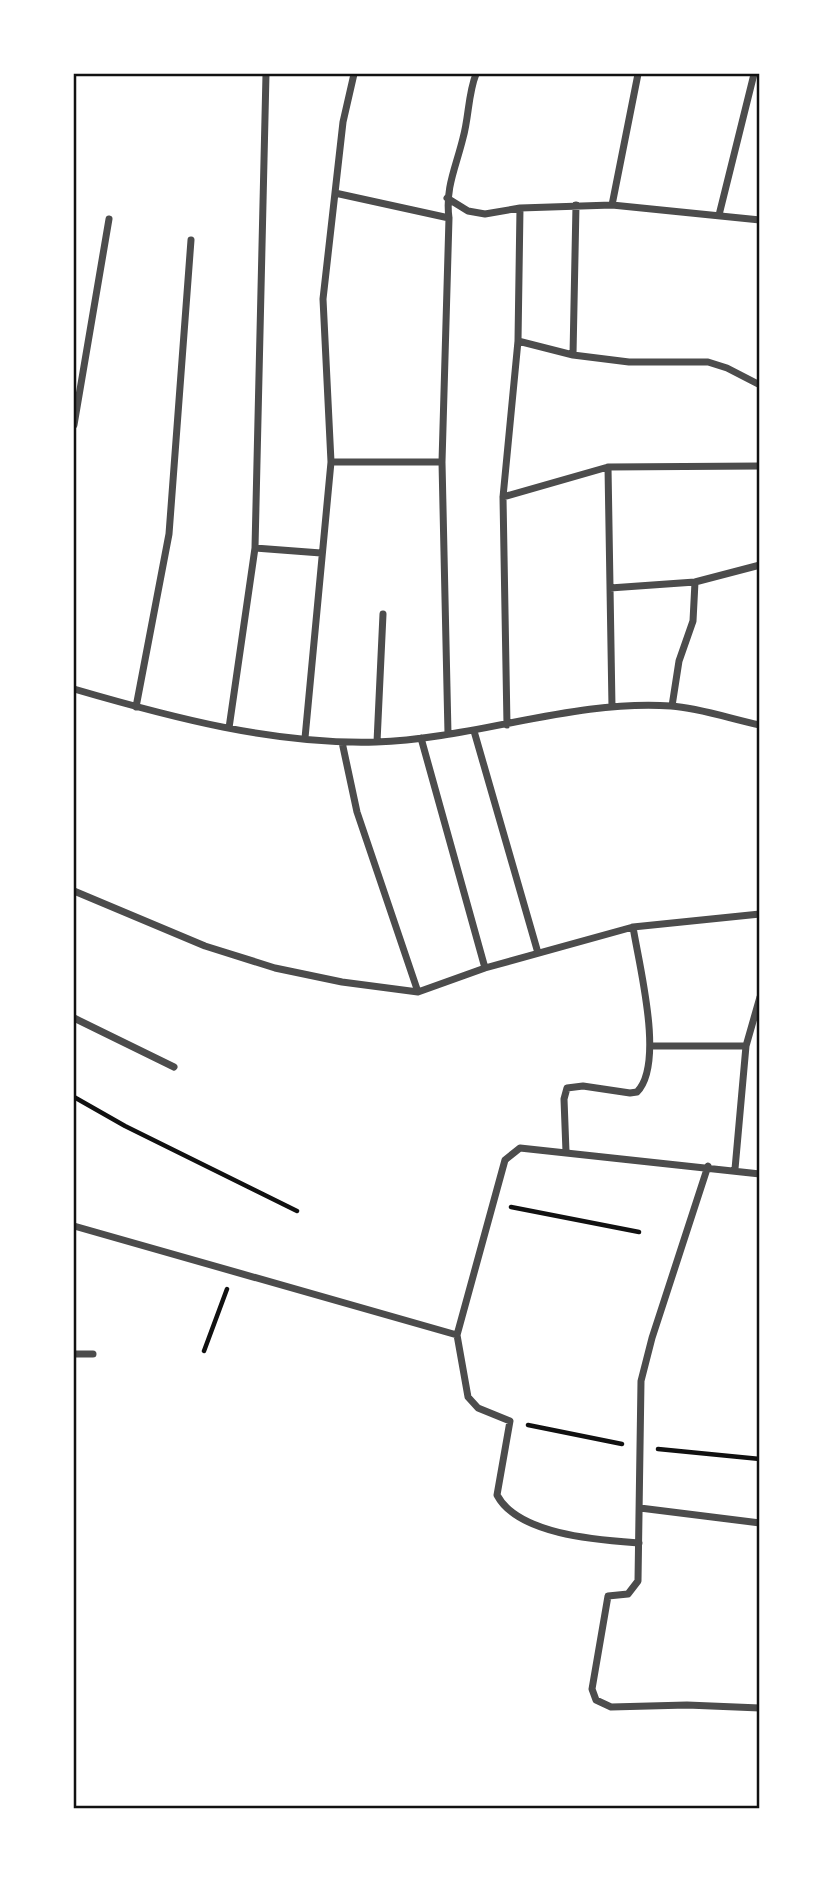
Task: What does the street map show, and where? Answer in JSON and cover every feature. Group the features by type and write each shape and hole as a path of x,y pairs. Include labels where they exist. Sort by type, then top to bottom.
{"street":[{"path":"229,728 255,548 265,74"},
{"path":"305,738 331,462 323,299 343,122 354,74"},
{"path":"448,734 442,462 449,218 447,198 453,167 463,140 476,74"},
{"path":"612,205 638,74"},
{"path":"719,215 754,74"},
{"path":"335,193 449,218"},
{"path":"447,198 468,211 485,214 520,208 612,205 760,220"},
{"path":"573,355 576,205"},
{"path":"507,725 503,497 517,341 520,208"},
{"path":"74,425 109,219"},
{"path":"136,707 169,534 191,240"},
{"path":"517,341 573,355 629,362 708,362 727,368 760,385"},
{"path":"331,462 442,462"},
{"path":"503,497 608,467 760,466"},
{"path":"608,467 612,707"},
{"path":"255,548 321,553"},
{"path":"610,588 695,582 760,565"},
{"path":"672,706 679,661 693,621 695,582"},
{"path":"377,742 383,614"},
{"path":"74,689 136,707 229,728 342,742 421,738 612,707 672,706 760,725"},
{"path":"474,731 538,953"},
{"path":"421,738 485,968"},
{"path":"342,742 357,812 418,992"},
{"path":"74,891 193,941 275,968 342,982 418,992 485,968 633,927 760,914"},
{"path":"566,1152 564,1099 567,1088 575,1085 637,1093 647,1080 651,1046 633,927"},
{"path":"735,1169 747,1046 760,997"},
{"path":"74,1018 174,1067"},
{"path":"651,1046 747,1046"},
{"path":"639,1544 563,1534 531,1522 502,1504 498,1495 510,1421 478,1408 468,1397 457,1335 505,1160 520,1148 708,1166 760,1174"},
{"path":"708,1166 641,1381 637,1587 628,1594 608,1596 592,1689 596,1700 611,1707 687,1705 760,1708"},
{"path":"74,1226 457,1335"},
{"path":"74,1354 93,1354"},
{"path":"640,1508 760,1522"}],"path":[{"path":"74,1097 125,1126 297,1211"},
{"path":"493,1203 639,1232"},
{"path":"204,1351 233,1273"},
{"path":"510,1421 639,1447 760,1459"}]}
